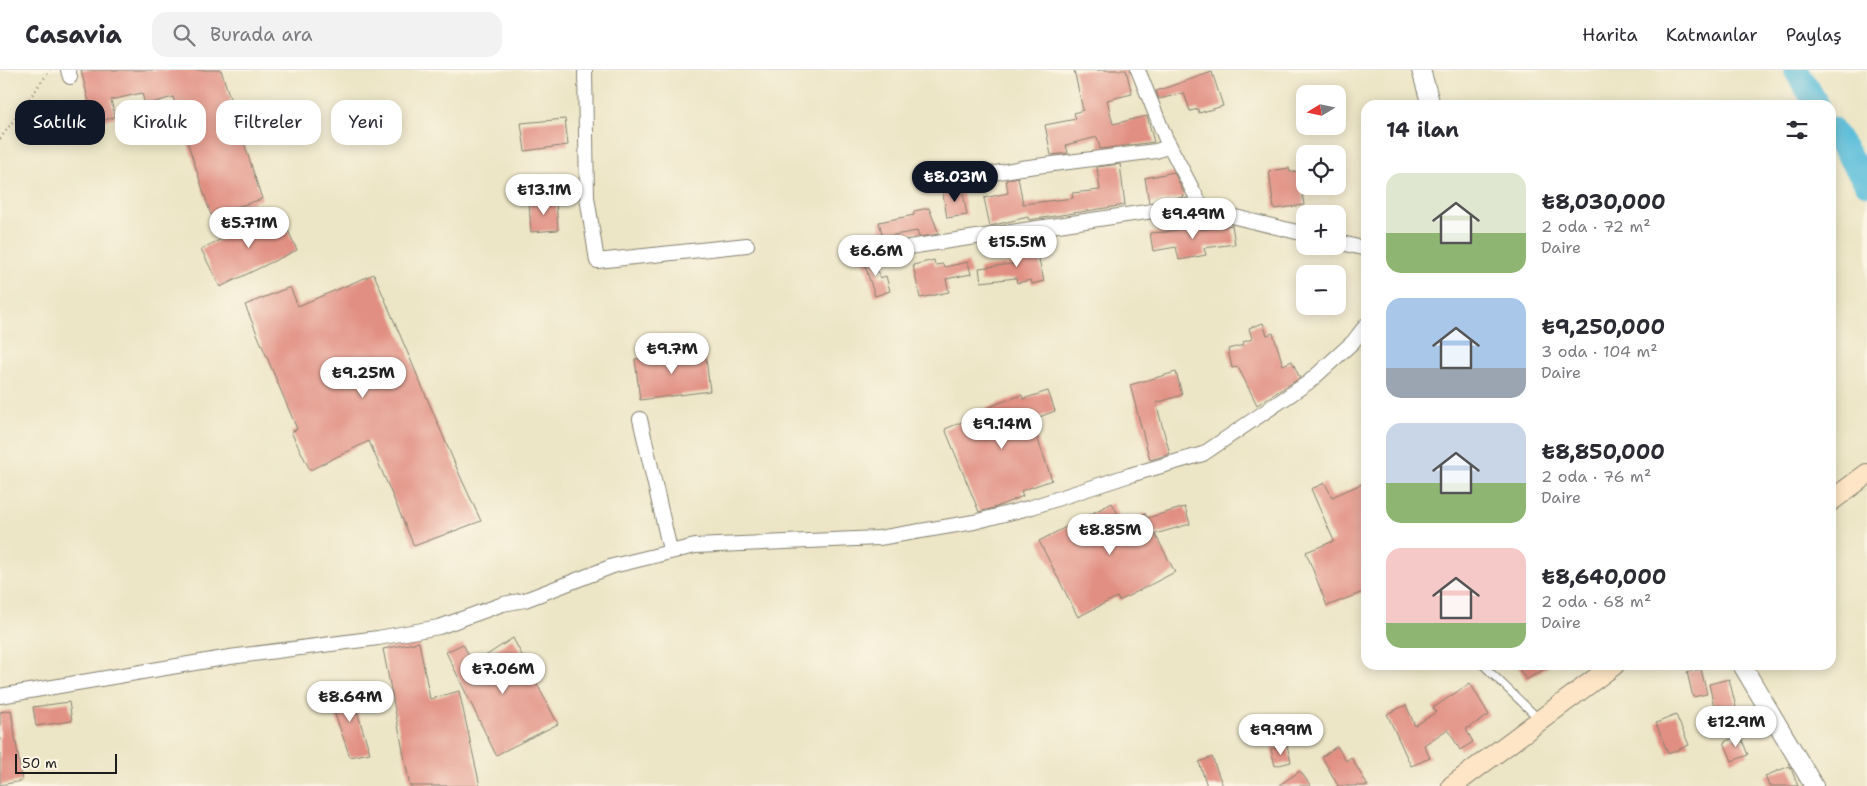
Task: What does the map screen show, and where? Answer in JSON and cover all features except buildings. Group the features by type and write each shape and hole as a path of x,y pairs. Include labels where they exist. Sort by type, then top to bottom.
{"main road":[{"path":"1836,497 1867,474"},
{"path":"1452,786 1607,670"}],"street":[{"path":"585,70 587,197 597,261 747,245"},
{"path":"1138,70 1170,146 1200,204"},
{"path":"1421,70 1430,100"},
{"path":"948,182 1021,168 1156,151 1170,146"},
{"path":"909,247 1200,204 1223,214 1296,232"},
{"path":"1346,244 1361,248"},
{"path":"0,696 230,657 378,638 439,627 503,604 525,600 613,566 670,550 695,546 879,538 974,522 1032,507 1130,475 1203,454 1309,382 1353,342 1361,332"},
{"path":"640,419 670,550"},
{"path":"1745,670 1814,786"}],"lane":[{"path":"1488,670 1540,720"}],"path":[{"path":"0,139 50,70"}],"waterway":[{"path":"1796,70 1814,100"},
{"path":"1836,136 1867,183"}]}
